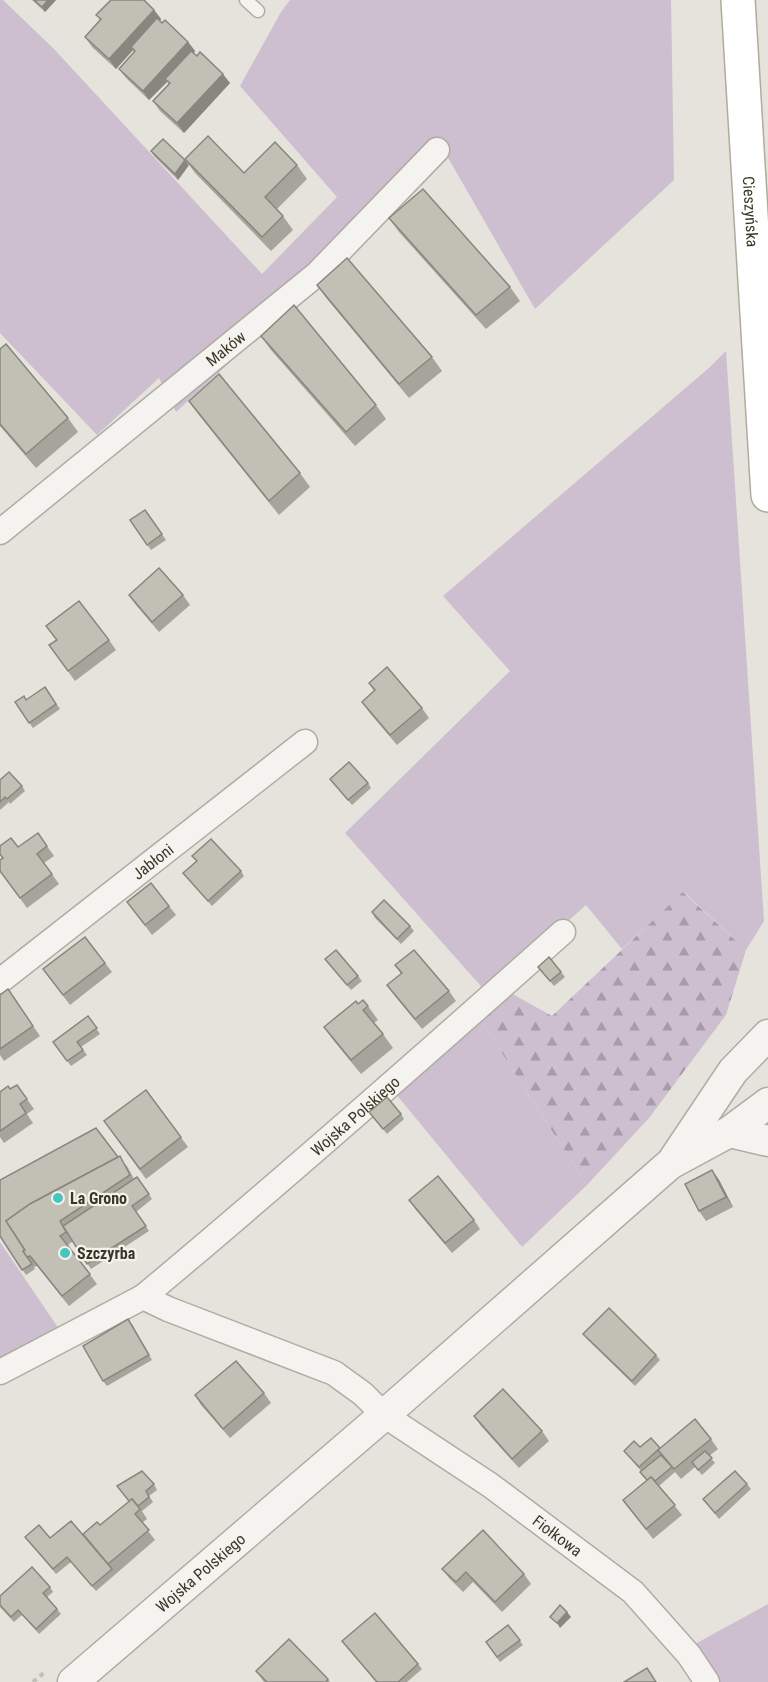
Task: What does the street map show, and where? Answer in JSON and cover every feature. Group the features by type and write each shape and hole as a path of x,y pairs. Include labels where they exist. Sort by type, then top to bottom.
{"main road":[{"name":"Cieszyńska","path":"738,0 768,495"}],"street":[{"name":"Maków","path":"0,532 317,274 437,150"},
{"name":"Jabłoni","path":"0,981 305,742"},
{"name":"Wojska Polskiego","path":"0,1372 47,1345 143,1297 367,1106 563,932"},
{"name":"Wojska Polskiego","path":"670,1164 733,1071 768,1035"},
{"name":"Wojska Polskiego","path":"72,1682 384,1415 670,1164 729,1132 768,1103"},
{"path":"729,1132 768,1141"},
{"path":"143,1297 168,1310 334,1373 363,1394 384,1415"},
{"name":"Fiołkowa","path":"384,1415 490,1485 633,1592 689,1655 707,1682"}],"lane":[{"path":"246,0 258,10"}],"green space":[{"path":"0,0 3,0 54,49 262,274 337,197 240,86 290,0 671,0 674,180 535,309 447,156 344,257 176,412 159,378 97,435 0,333"},
{"path":"726,351 764,921 746,950 684,892 622,949 586,905 487,993 345,833 510,671 443,596"},
{"path":"683,892 746,950 726,1015 649,1118 587,1185 480,1019 509,992 552,1016"},
{"path":"480,1019 587,1185 522,1247 395,1093"},
{"path":"0,1242 59,1329 0,1361"},
{"path":"768,1604 768,1682 718,1682 695,1644"}],"building":[{"path":"34,0 48,0 42,7"},
{"path":"111,0 144,0 154,10 109,59 85,37 101,19 96,15"},
{"path":"157,18 162,23 165,20 188,42 143,91 119,69 135,51 131,47"},
{"path":"191,51 197,56 200,52 223,74 177,123 153,101 170,83 165,79"},
{"path":"208,136 244,173 275,142 297,165 265,197 283,216 262,237 185,159"},
{"path":"163,139 185,160 175,174 151,151"},
{"path":"423,189 510,287 476,315 389,218"},
{"path":"347,258 432,357 399,384 317,285"},
{"path":"294,305 376,405 346,432 261,336"},
{"path":"6,344 68,418 26,454 0,424 0,349"},
{"path":"219,374 300,473 269,501 189,401"},
{"path":"145,510 162,534 147,545 130,520"},
{"path":"159,568 183,595 152,622 129,595"},
{"path":"79,601 109,640 68,671 49,645 57,640 46,626"},
{"path":"387,667 422,708 390,735 362,702 375,690 369,683"},
{"path":"45,687 56,704 29,723 15,702 24,696 26,700"},
{"path":"349,762 368,783 348,800 330,779"},
{"path":"9,772 22,786 0,802 0,780"},
{"path":"38,833 47,846 37,854 52,874 20,898 0,871 0,860 3,858 0,854 0,846 11,838 18,847"},
{"path":"211,839 241,871 208,901 183,873 197,861 192,856"},
{"path":"151,883 169,906 145,925 127,902"},
{"path":"384,900 410,926 397,939 372,912"},
{"path":"85,937 105,963 63,995 43,969"},
{"path":"336,950 358,976 347,985 325,959"},
{"path":"414,950 449,991 415,1019 387,985 402,973 395,965"},
{"path":"549,957 561,972 550,981 538,967"},
{"path":"8,989 33,1026 0,1049 0,995"},
{"path":"363,1000 368,1006 363,1010 383,1034 351,1060 324,1027 356,1001 358,1004"},
{"path":"88,1016 97,1028 77,1042 83,1050 67,1061 53,1042"},
{"path":"17,1085 27,1099 20,1104 26,1113 0,1131 0,1092 8,1086 10,1089"},
{"path":"146,1090 181,1137 140,1169 104,1121"},
{"path":"387,1097 401,1114 383,1129 369,1112"},
{"path":"96,1128 118,1157 30,1204 6,1221 32,1264 22,1270 0,1236 0,1180"},
{"path":"120,1156 130,1175 60,1221 66,1232 60,1236 90,1274 62,1296 30,1256 27,1257 6,1221 30,1204"},
{"path":"712,1170 726,1197 699,1211 685,1184"},
{"path":"438,1176 474,1220 445,1243 409,1200"},
{"path":"137,1177 149,1194 132,1206 146,1226 87,1264 63,1226"},
{"path":"609,1308 656,1355 632,1381 583,1334"},
{"path":"128,1319 149,1355 103,1381 83,1346"},
{"path":"236,1361 264,1393 223,1429 195,1395"},
{"path":"503,1389 542,1431 512,1459 474,1416"},
{"path":"695,1419 711,1439 674,1469 658,1450"},
{"path":"651,1438 660,1448 639,1467 624,1451 634,1441 640,1447"},
{"path":"705,1451 712,1458 698,1470 692,1462"},
{"path":"661,1455 672,1467 655,1481 651,1477 647,1480 640,1472"},
{"path":"142,1471 154,1484 146,1491 149,1497 138,1506 132,1499 129,1501 117,1486"},
{"path":"735,1471 747,1484 715,1513 703,1499"},
{"path":"651,1477 675,1505 646,1529 623,1500"},
{"path":"132,1499 140,1509 135,1514 149,1530 108,1564 83,1534 97,1522 100,1525"},
{"path":"71,1521 112,1569 92,1586 67,1557 53,1569 25,1537 39,1525 50,1538"},
{"path":"483,1530 524,1574 495,1602 466,1572 456,1582 442,1569"},
{"path":"32,1567 50,1587 43,1593 57,1609 36,1629 18,1610 11,1617 0,1605 0,1596"},
{"path":"560,1605 567,1612 557,1623 550,1617"},
{"path":"375,1613 418,1664 398,1682 377,1682 342,1641"},
{"path":"508,1625 520,1640 497,1657 486,1642"},
{"path":"289,1639 328,1679 326,1682 267,1682 256,1671"},
{"path":"647,1668 656,1682 624,1682"}],"place":[{"name":"La Grono","path":"58,1198"},
{"name":"Szczyrba","path":"65,1253"}]}
